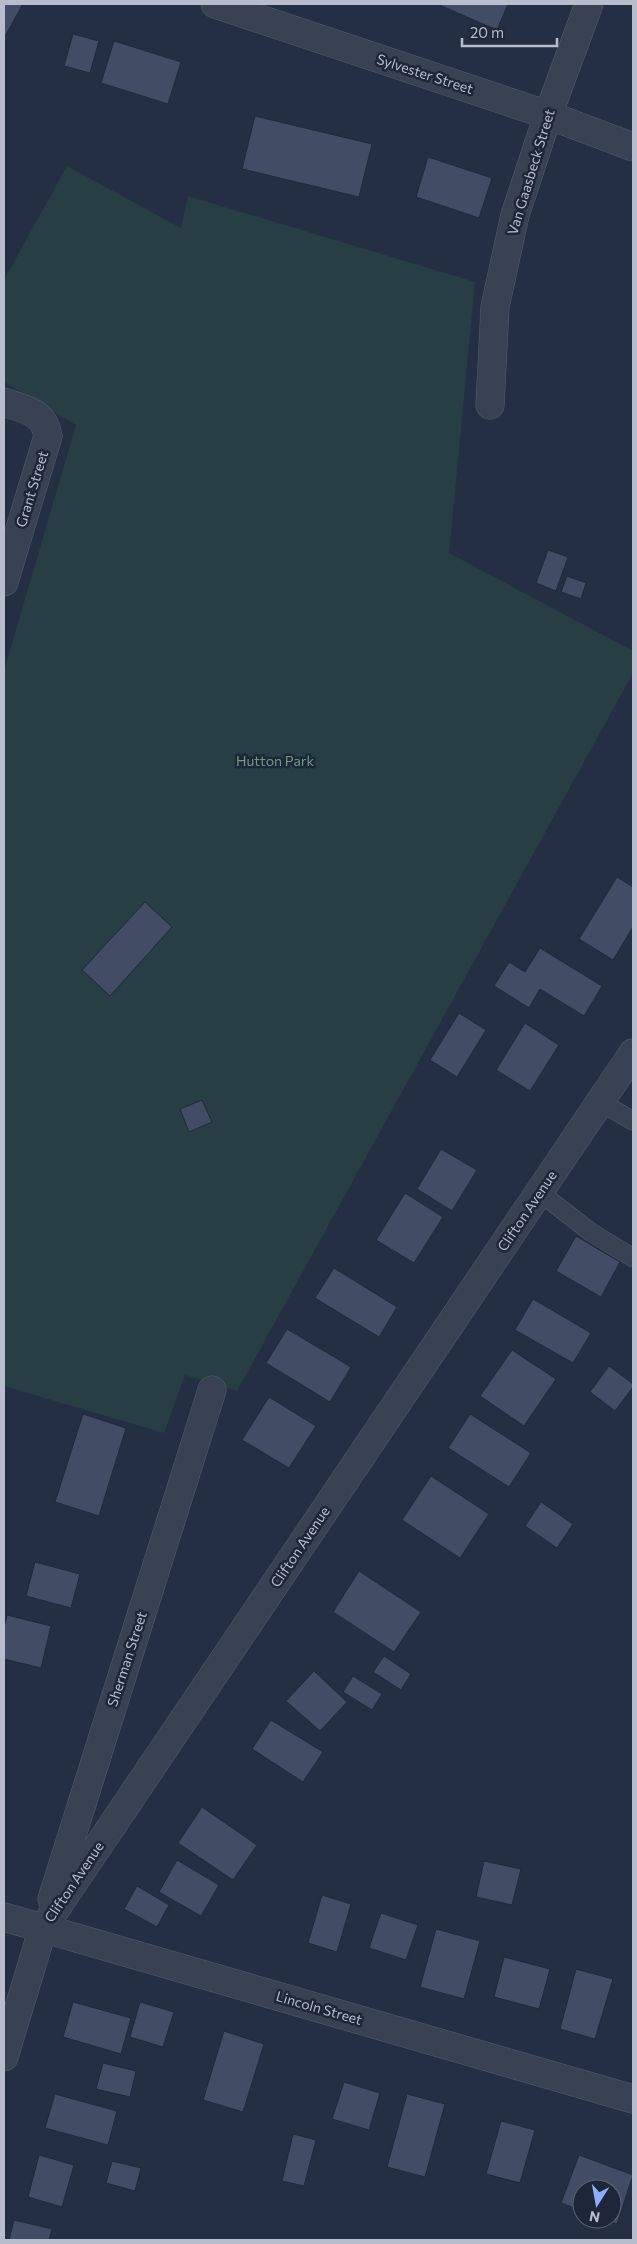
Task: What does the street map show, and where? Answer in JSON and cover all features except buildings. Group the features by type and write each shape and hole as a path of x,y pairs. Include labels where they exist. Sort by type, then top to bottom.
{"street":[{"name":"Sylvester Street","path":"215,4 548,115 633,147"},
{"name":"Van Gaasbeck Street","path":"490,405 495,307 515,215 548,115 589,4"},
{"name":"Grant Street","path":"4,402 36,414 46,425 48,436 4,582"},
{"name":"Clifton Avenue","path":"4,2058 42,1928 633,1053"},
{"name":"Sherman Street","path":"42,1928 212,1390"},
{"name":"Lincoln Street","path":"4,1917 633,2099"}],"lane":[{"path":"600,1102 633,1121"},
{"path":"539,1192 592,1233 633,1258"}],"green space":[{"name":"Hutton Park","path":"67,166 181,228 188,196 475,282 449,553 633,651 633,673 237,1391 185,1375 164,1433 4,1386 4,671 76,425 4,382 4,280"}]}
